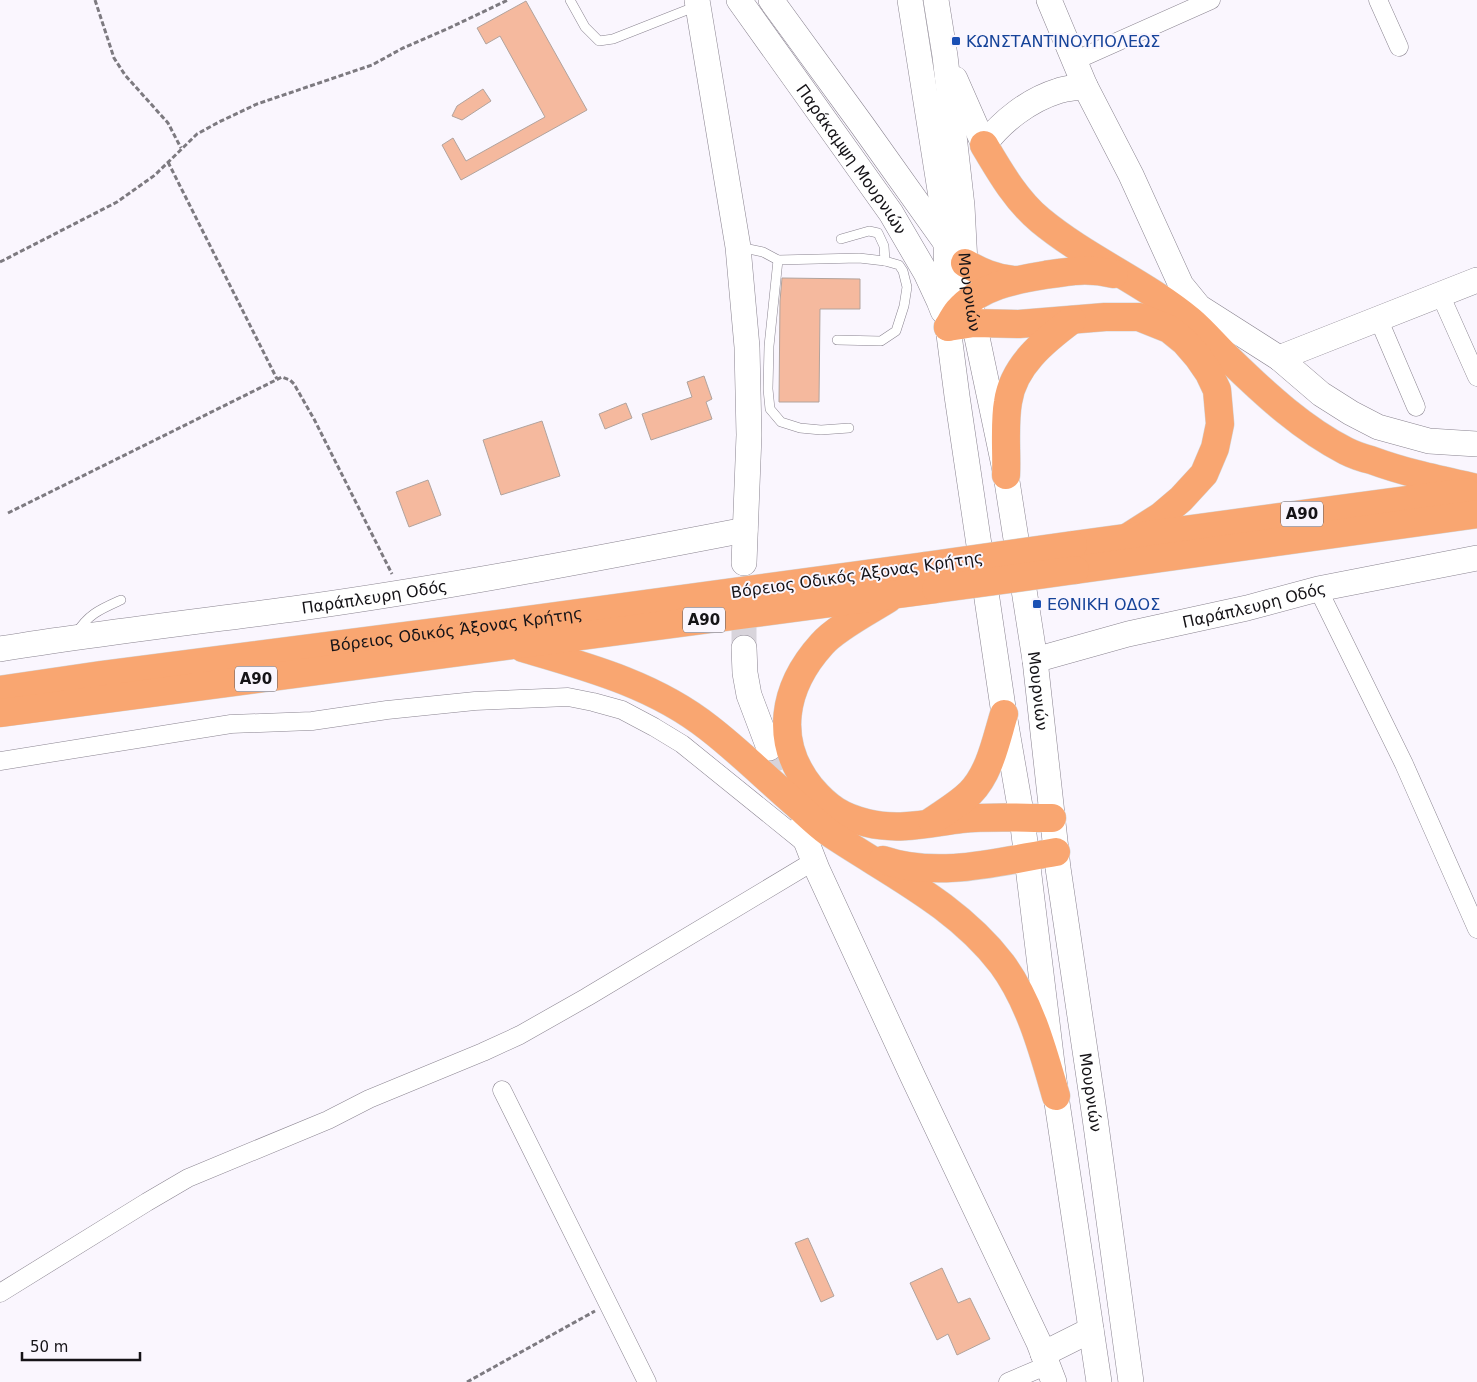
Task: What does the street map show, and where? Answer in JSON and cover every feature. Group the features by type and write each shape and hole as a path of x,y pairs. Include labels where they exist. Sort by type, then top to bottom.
{"highway":[{"path":"984,145 1019,198 1039,219 1076,248 1151,292 1191,321 1265,392 1309,429 1348,452 1394,469 1477,489"},
{"path":"965,263 984,274 1013,280"},
{"path":"948,327 973,312 983,292 1013,280 1078,269 1098,270 1122,276"},
{"path":"973,312 1019,324 1105,317 1139,317 1169,329 1185,342 1198,357 1218,390 1220,424 1215,448 1204,474 1182,499 1128,537"},
{"path":"1006,475 1008,403 1012,385 1023,366 1035,351 1050,336 1072,320"},
{"name":"Βόρειος Οδικός Άξονας Κρήτης","path":"1074,557 1128,537 1477,489"},
{"name":"Βόρειος Οδικός Άξονας Κρήτης","path":"0,690 120,672 501,623 930,578 1074,557 1477,514"},
{"name":"Βόρειος Οδικός Άξονας Κρήτης","path":"0,713 897,594 930,578"},
{"path":"897,594 823,642 804,666 795,684 789,704 786,727 791,753 803,777 831,809 868,824 898,828 962,819 1052,818"},
{"path":"512,645 623,679 682,710 709,727 827,831 921,890 962,921 1002,964 1017,988 1043,1050 1056,1096"},
{"path":"926,825 956,805 976,785 991,756 1004,714"},
{"path":"860,852 896,864 944,868 1056,852"}],"street":[{"name":"Παράκαμψη Μουρνιών","path":"739,0 891,213 939,300 948,327"},
{"name":"Παράκαμψη Μουρνιών","path":"771,0 946,243 965,263"},
{"name":"Μουρνιών","path":"910,0 935,158 946,243 948,327"},
{"name":"Μουρνιών","path":"936,0 945,56 962,206 965,263 1006,475 1035,660 1056,852 1131,1382"},
{"path":"1049,0 1085,86 1131,175 1181,285 1199,307 1279,358 1321,394 1350,413 1378,427 1429,441 1477,444"},
{"path":"1074,61 1211,0"},
{"path":"1378,0 1399,47"},
{"path":"701,2 738,247 747,347 749,435 744,563"},
{"path":"945,56 984,145 997,128 1038,100 1059,90 1085,86"},
{"path":"1279,358 1477,280"},
{"path":"1440,294 1477,376"},
{"path":"1378,318 1416,406"},
{"path":"948,327 1004,714 1022,818 1056,1096 1099,1382"},
{"name":"Παράπλευρη Οδός","path":"0,648 75,636 293,609 401,592 575,563 745,530"},
{"name":"Παράπλευρη Οδός","path":"1035,660 1128,634 1247,608 1318,589 1477,558"},
{"path":"1318,589 1404,764 1477,929"},
{"path":"744,648 745,672 749,695 769,748"},
{"path":"0,761 231,724 251,722 293,723 465,702 568,698 622,710 654,727 682,744 807,845 1048,1367"},
{"path":"0,1293 188,1178 328,1120 370,1099 520,1035 595,992 807,845"},
{"path":"502,1090 647,1382"},
{"path":"1008,1382 1048,1367 1091,1330"}],"lane":[{"path":"570,0 585,27 599,41 613,39 701,2"},
{"path":"841,239 869,231 878,234 884,246 885,261"},
{"path":"738,247 763,252 778,260 859,258 885,261 899,265 903,271 907,287 904,306 896,331 880,341 837,340"},
{"path":"778,260 769,346 768,389 770,409 781,422 800,428 821,430 849,428"},
{"path":"75,636 83,622 95,612 120,600"}],"path":[{"path":"95,0 114,58 125,75 168,123 182,148"},
{"path":"0,262 117,202 155,175 197,134 256,104 372,65 403,48 508,0"},
{"path":"168,162 277,379"},
{"path":"8,514 282,377 294,384 314,419 401,592"},
{"path":"467,1382 609,1303"}],"building":[{"path":"526,1 587,110 461,180 442,145 453,138 466,161 545,117 500,36 486,44 477,28"},
{"path":"483,89 491,101 462,120 452,116 457,106"},
{"path":"782,278 860,279 860,309 820,309 819,402 779,402"},
{"path":"704,376 712,399 706,402 712,419 651,440 642,414 692,397 687,382"},
{"path":"626,403 632,418 605,429 599,414"},
{"path":"542,421 560,476 501,495 483,440"},
{"path":"428,480 441,515 409,527 396,492"},
{"path":"808,1238 834,1296 821,1302 795,1243"},
{"path":"942,1268 958,1303 970,1298 990,1339 957,1355 948,1334 937,1340 910,1283"}],"tunnel":[{"path":"744,595 744,648"},
{"path":"769,748 790,801"}],"place":[{"name":"ΚΩΝΣΤΑΝΤΙΝΟΥΠΟΛΕΩΣ","path":"956,41"},
{"name":"ΕΘΝΙΚΗ ΟΔΟΣ","path":"1037,604"}]}
